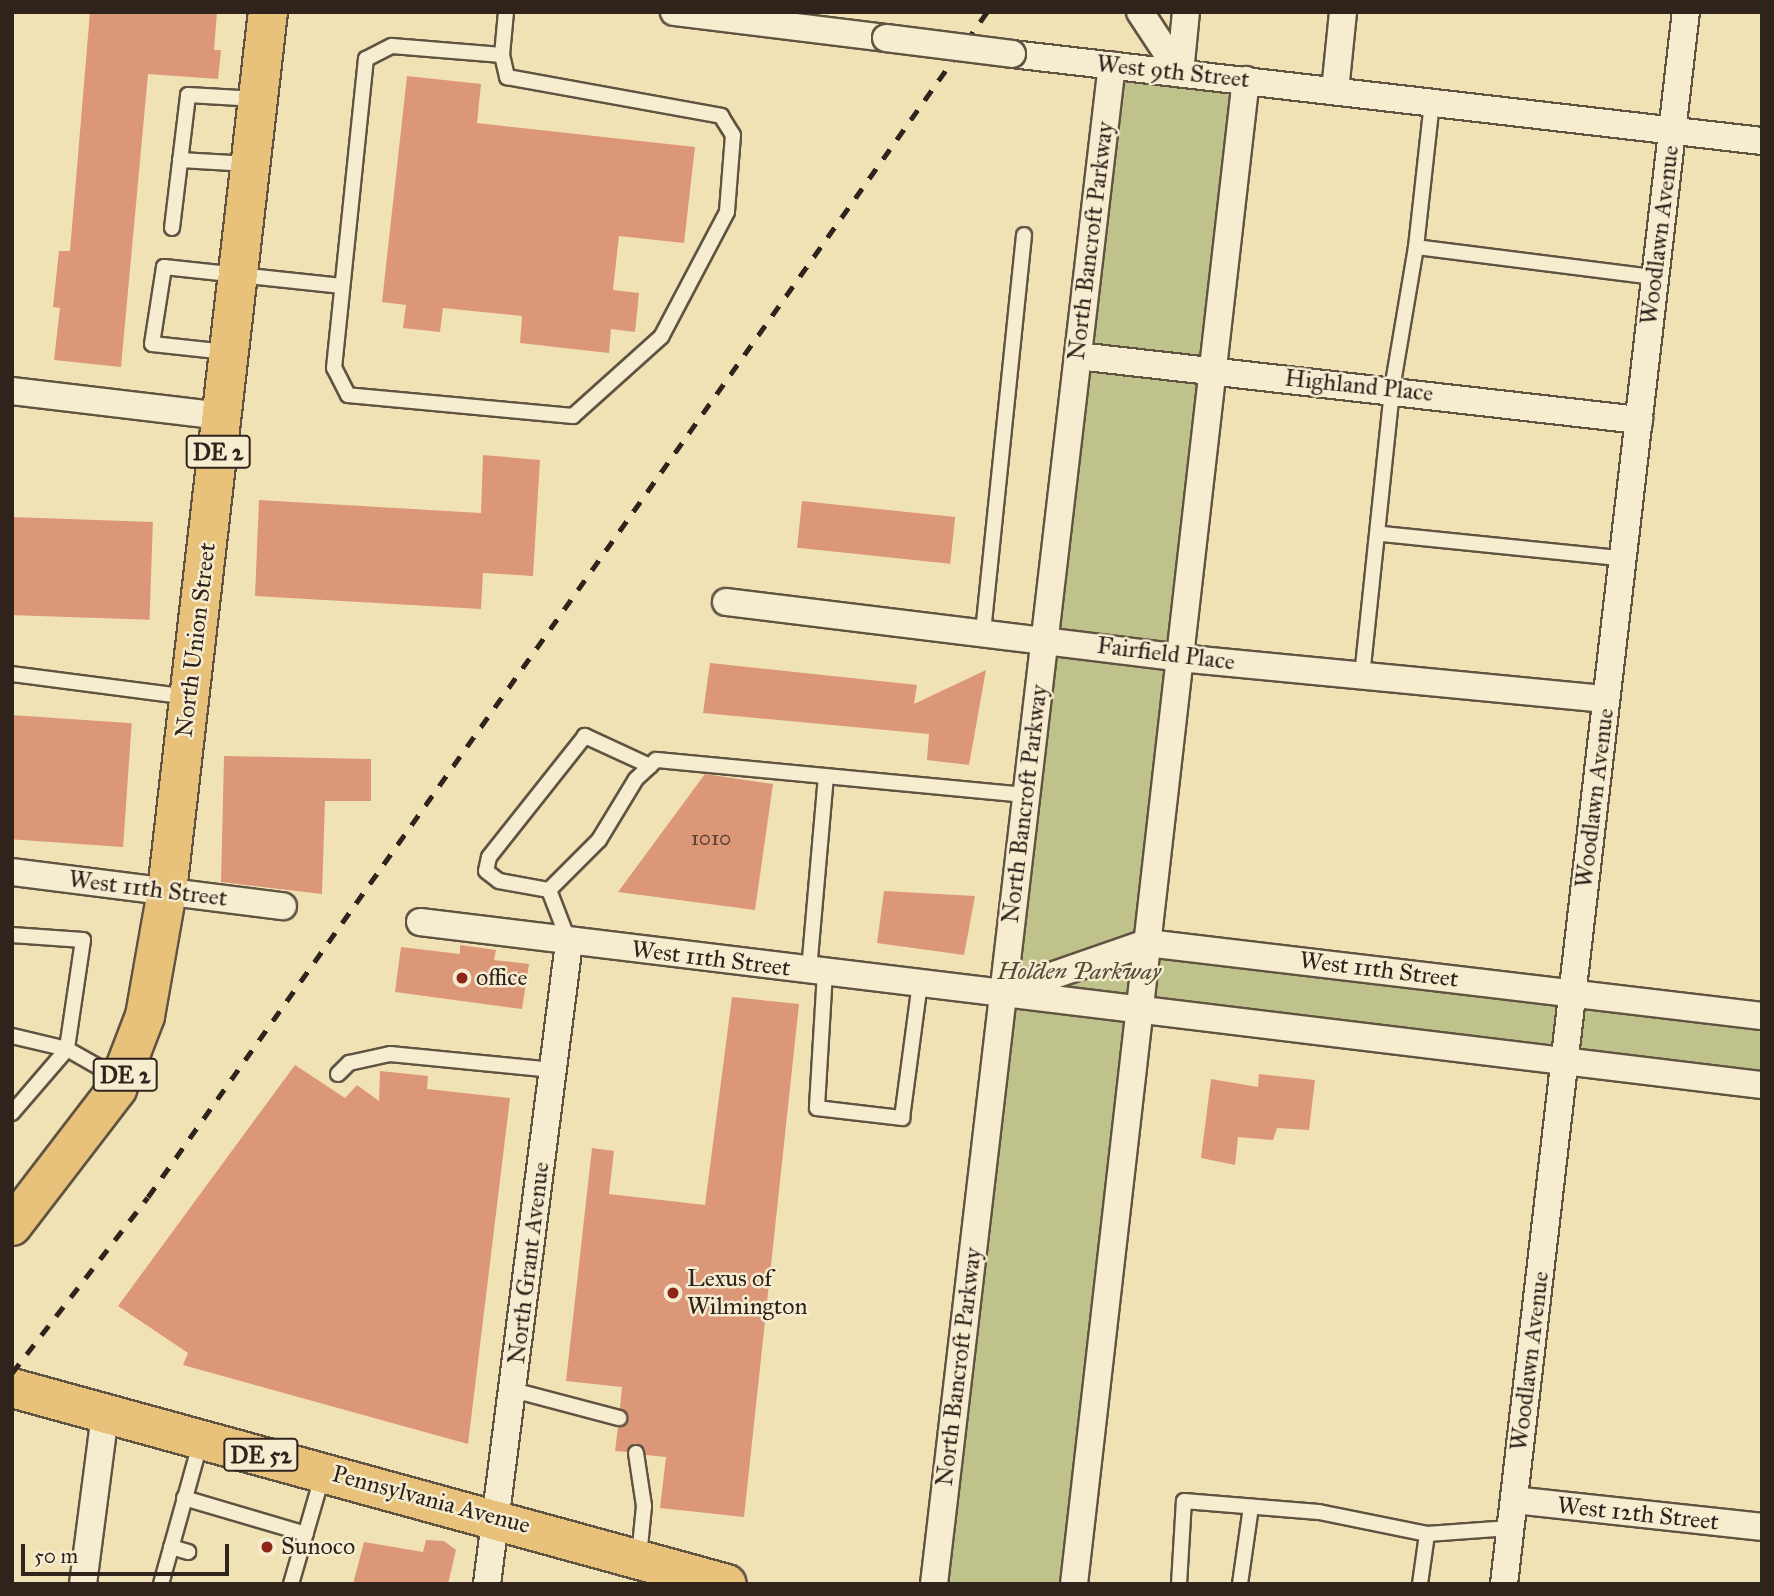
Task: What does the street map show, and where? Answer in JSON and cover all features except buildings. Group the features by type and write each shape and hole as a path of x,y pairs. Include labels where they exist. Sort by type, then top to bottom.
{"main road":[{"name":"North Union Street","path":"12,1226 122,1081 145,1016 167,891 268,12"},
{"name":"Pennsylvania Avenue","path":"12,1388 496,1517 727,1584"}],"street":[{"name":"West 9th Street","path":"674,12 1762,141"},
{"path":"1140,12 1180,73"},
{"path":"1180,73 1186,12"},
{"path":"1335,91 1343,12"},
{"name":"Woodlawn Avenue","path":"1504,1584 1606,699 1619,558 1639,420 1686,12"},
{"name":"North Bancroft Parkway","path":"934,1584 1112,65"},
{"path":"1074,1584 1245,80"},
{"name":"Highland Place","path":"1078,356 1392,389 1639,420"},
{"path":"12,391 222,416"},
{"name":"Fairfield Place","path":"726,602 1045,639 1180,658 1606,699"},
{"name":"West 11th Street","path":"12,872 283,906"},
{"name":"West 11th Street","path":"420,922 569,943 1003,992 1139,1013 1762,1085"},
{"name":"North Grant Avenue","path":"487,1584 569,943"},
{"name":"West 11th Street","path":"1003,992 1147,943 1762,1016"},
{"path":"84,1584 105,1414"},
{"name":"West 12th Street","path":"1514,1500 1762,1527"}],"lane":[{"path":"502,55 392,46 366,59 334,368 348,395 573,416 661,337 727,212 733,135 721,116 684,104 507,77 502,55 506,12"},
{"path":"172,228 188,95 258,99"},
{"path":"1362,676 1382,534 1392,389 1416,247 1432,102"},
{"path":"180,160 251,164"},
{"path":"983,632 1024,235"},
{"path":"1416,247 1656,277"},
{"path":"229,353 152,344 164,267 239,271 342,286"},
{"path":"1382,534 1619,558"},
{"path":"12,674 190,697"},
{"path":"549,890 499,881 486,871 489,857 585,736 650,766"},
{"path":"549,890 599,840 656,760 1026,795"},
{"path":"826,777 817,971 817,1108 902,1118 920,983"},
{"path":"549,890 569,943"},
{"path":"12,935 83,940 67,1049 12,1112"},
{"path":"12,1036 67,1049 122,1081"},
{"path":"338,1074 349,1063 390,1054 553,1070"},
{"path":"513,1390 619,1418"},
{"path":"161,1584 201,1439"},
{"path":"636,1453 644,1506 639,1559"},
{"path":"276,1578 291,1583 324,1472"},
{"path":"184,1498 306,1534"},
{"path":"1179,1584 1184,1501 1319,1512 1427,1534 1510,1528"},
{"path":"1240,1584 1251,1507"},
{"path":"1420,1584 1427,1534"},
{"path":"171,1547 188,1552"}],"green space":[{"name":"Holden Parkway","path":"1112,65 1246,80 1147,943 1762,1016 1762,1085 1139,1013 1074,1584 934,1584"}],"railway":[{"path":"12,1373 148,1197 987,12"}],"place":[{"name":"office","path":"462,978"},
{"name":"Lexus of Wilmington","path":"673,1293"},
{"name":"Sunoco","path":"267,1547"}]}
